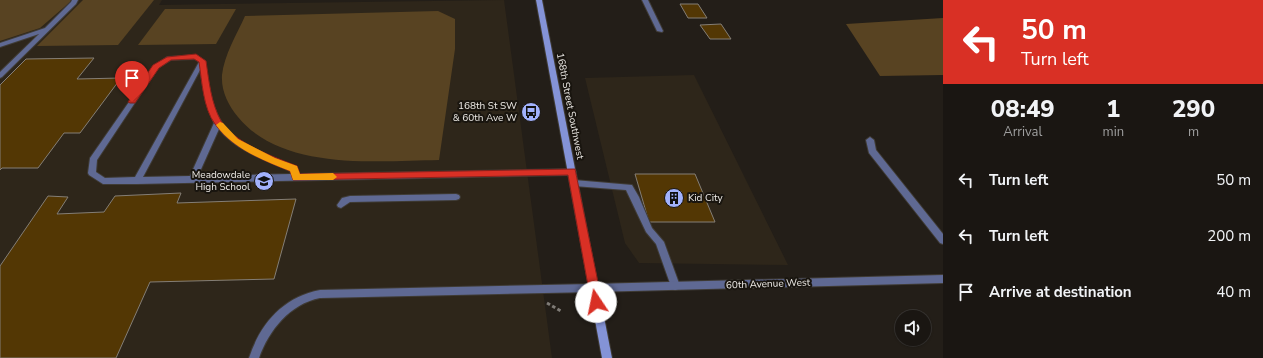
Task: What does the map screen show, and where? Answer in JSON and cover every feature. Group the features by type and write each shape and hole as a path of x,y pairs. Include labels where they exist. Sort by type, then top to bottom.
{"main road":[{"name":"168th Street Southwest","path":"539,0 607,358"}],"street":[{"path":"0,76 74,3 75,0"},
{"path":"645,0 660,31"},
{"path":"0,45 47,29"},
{"path":"296,177 294,169 272,160 235,141 218,123 208,96 202,61 196,57 170,58 156,67 93,160 92,173 102,181 137,181 572,172"},
{"path":"137,181 202,61"},
{"path":"192,180 218,123"},
{"path":"870,140 872,151 943,240"},
{"path":"574,183 629,187 635,197 649,230 660,242 675,286"},
{"path":"341,205 345,200 350,199 456,196"},
{"name":"60th Avenue West","path":"254,358 264,334 288,308 303,298 320,294 943,279"}],"shaded area":[{"path":"0,0 71,0 40,28 0,41"},
{"path":"83,0 154,0 118,45 37,46"},
{"name":"Meadowdale High School","path":"162,0 159,5 504,0 552,358 0,358 0,1"},
{"path":"165,9 236,9 216,44 138,45"},
{"path":"438,11 455,19 455,49 439,160 360,161 305,155 279,147 257,134 238,117 226,98 222,81 223,67 228,52 245,16"},
{"path":"943,18 943,75 880,76 846,24"},
{"path":"694,75 788,265 639,263 625,243 585,78"}],"building":[{"path":"680,4 698,4 707,18 688,18"},
{"path":"721,24 731,39 710,39 700,25"},
{"path":"94,58 77,79 121,78 80,133 64,133 38,168 2,168 0,170 0,85 26,59"},
{"name":"Kid City","path":"635,174 695,174 715,222 649,222"},
{"path":"181,193 177,203 296,199 274,279 150,282 116,358 0,358 0,266 48,196 68,197 57,214 104,212 115,196"}],"slow traffic":[{"path":"220,125 235,141 272,160 294,169 296,177 333,177"}],"place":[{"name":"168th St SW & 60th Ave W","path":"531,112"},
{"name":"Meadowdale High School","path":"264,181"},
{"name":"Kid City","path":"674,198"}],"route":[{"path":"132,102 156,67 170,58 196,57 202,61 208,96 218,123 235,141 272,160 294,169 296,177 572,172 596,302"}]}
